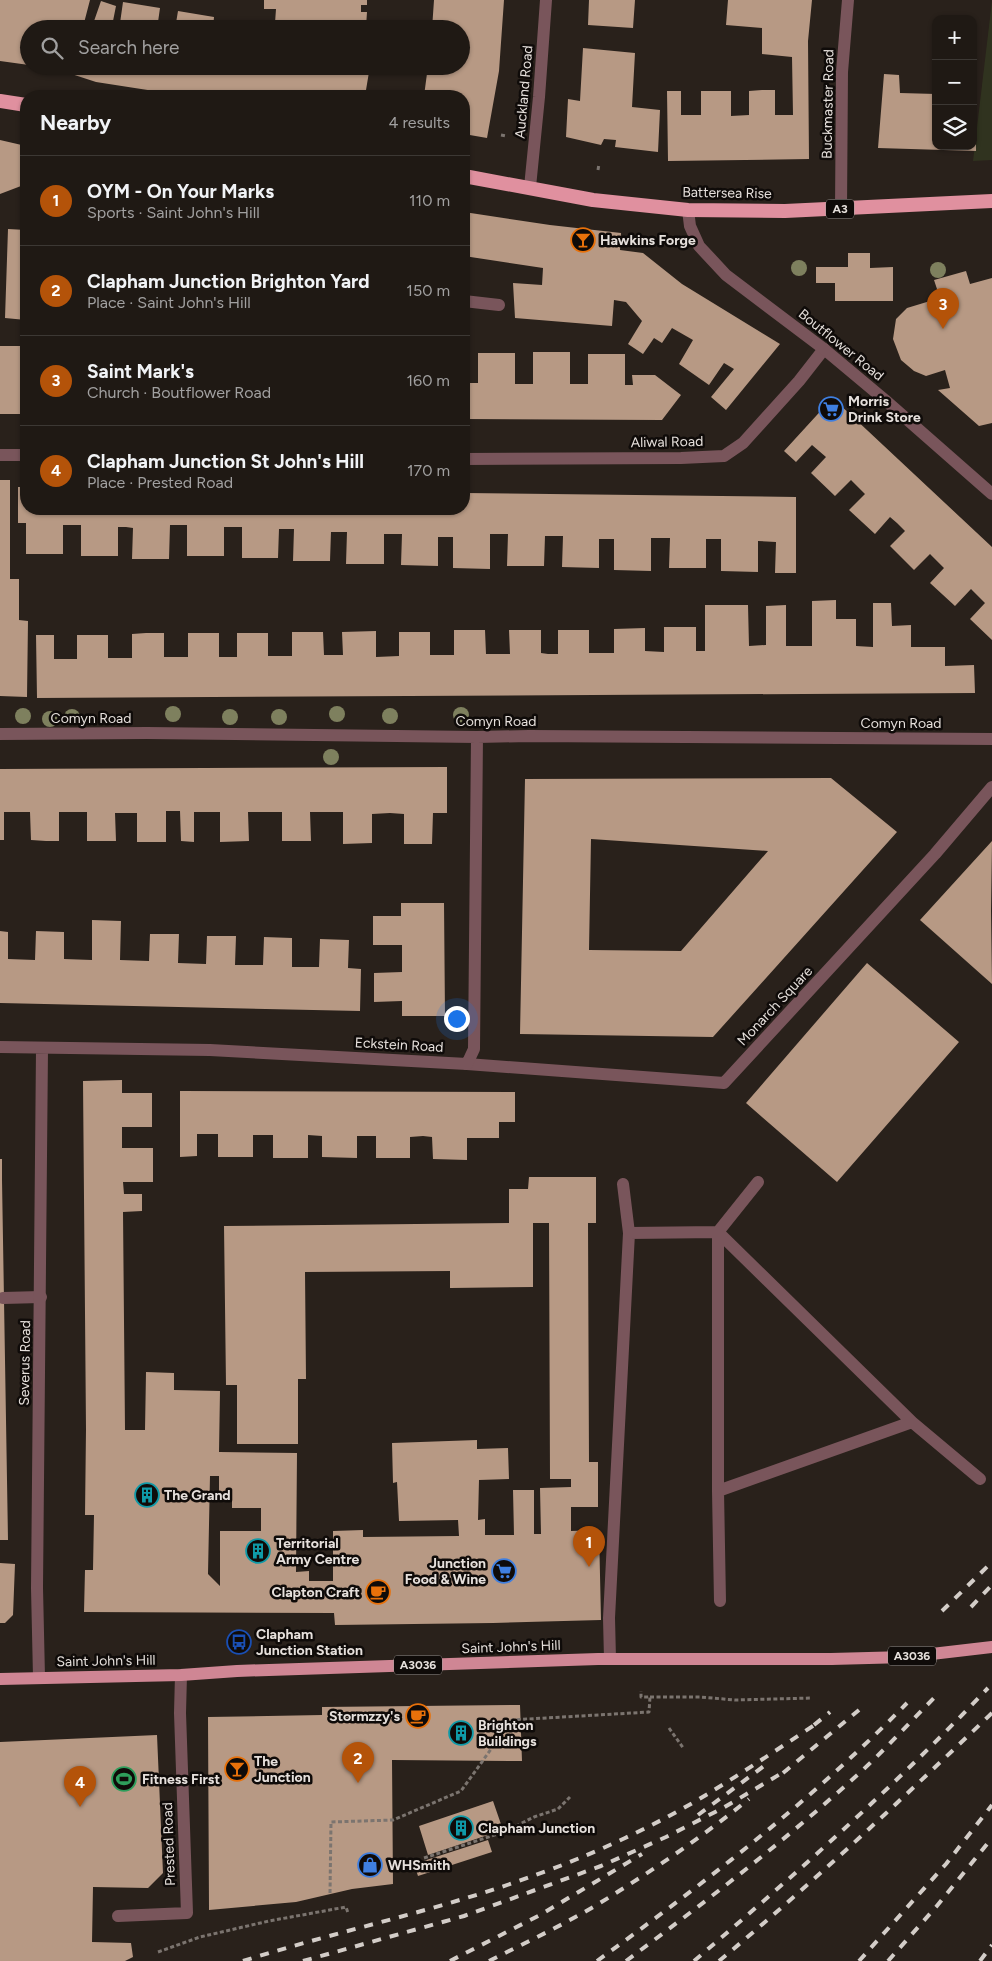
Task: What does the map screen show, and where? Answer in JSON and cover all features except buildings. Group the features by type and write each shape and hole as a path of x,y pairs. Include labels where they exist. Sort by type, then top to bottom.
{"highway":[{"path":"0,101 20,104"},
{"name":"Battersea Rise","path":"470,177 593,200 688,210 785,211 992,201"}],"main road":[{"name":"Saint John's Hill","path":"0,1678 181,1675 237,1671 610,1659 906,1657 992,1647"}],"street":[{"name":"Auckland Road","path":"530,187 540,97 546,0"},
{"name":"Buckmaster Road","path":"841,209 842,72 848,0"},
{"name":"Boutflower Road","path":"688,210 690,226 699,246 726,275 824,349 992,494"},
{"path":"470,302 498,305"},
{"name":"Aliwal Road","path":"470,459 724,456 743,443 788,394 824,349"},
{"path":"0,455 20,456"},
{"name":"Comyn Road","path":"0,734 147,733 477,737 992,739"},
{"path":"467,1064 474,1049 477,737"},
{"name":"Monarch Square","path":"507,1066 724,1083 935,854 992,787"},
{"name":"Eckstein Road","path":"0,1047 210,1050 507,1066"},
{"name":"Severus Road","path":"39,1677 37,1588 42,1049"},
{"path":"720,1601 718,1232 758,1182"},
{"path":"610,1659 609,1618 629,1233 623,1184"},
{"path":"629,1233 718,1232 912,1422 980,1479"},
{"path":"3,1298 40,1298"},
{"path":"718,1491 912,1422"},
{"name":"Prested Road","path":"118,1916 187,1913 180,1712 181,1675"}],"path":[{"path":"501,135 506,136"},
{"path":"598,170 599,164"},
{"path":"641,1690 641,1697 700,1697 735,1700 812,1698"},
{"path":"330,1893 332,1883 330,1822 393,1820 461,1791 512,1720 649,1712 650,1697"},
{"path":"669,1728 684,1749"},
{"path":"424,1858 504,1832 534,1817 558,1809 570,1797"},
{"path":"158,1952 200,1937 269,1921 346,1907 348,1913"}],"green space":[{"path":"992,1 992,160 973,161 974,150 977,150 977,127"}],"railway":[{"path":"942,1611 992,1562"},
{"path":"971,1607 992,1585"},
{"path":"694,1961 845,1828 918,1759 988,1688"},
{"path":"626,1961 799,1826 885,1749 934,1698"},
{"path":"597,1961 757,1839 834,1773 907,1703"},
{"path":"783,1773 859,1710"},
{"path":"814,1725 830,1712"},
{"path":"719,1961 824,1870 992,1713"},
{"path":"243,1961 495,1889 576,1859 648,1827 693,1803 819,1722"},
{"path":"698,1815 768,1763"},
{"path":"303,1961 464,1916 601,1866 666,1837 723,1808 787,1770"},
{"path":"489,1961 555,1928 603,1901 686,1847 749,1799"},
{"path":"859,1961 946,1864 992,1805"},
{"path":"888,1961 936,1907 992,1838"},
{"path":"450,1961 540,1915 642,1854"},
{"path":"980,1961 992,1945"}],"place":[{"name":"Hawkins Forge","path":"583,240"},
{"name":"Saint Mark's","path":"943,329"},
{"name":"Morris Drink Store","path":"831,409"},
{"name":"The Grand","path":"147,1495"},
{"name":"Territorial Army Centre","path":"258,1551"},
{"name":"OYM - On Your Marks","path":"589,1567"},
{"name":"Junction Food & Wine","path":"504,1571"},
{"name":"Clapton Craft","path":"378,1592"},
{"name":"Clapham Junction Station","path":"239,1642"},
{"name":"Stormzzy's","path":"418,1716"},
{"name":"Brighton Buildings","path":"461,1733"},
{"name":"The Junction","path":"237,1769"},
{"name":"Fitness First","path":"124,1779"},
{"name":"Clapham Junction Brighton Yard","path":"358,1783"},
{"name":"Clapham Junction St John's Hill","path":"80,1807"},
{"name":"Clapham Junction","path":"461,1828"},
{"name":"WHSmith","path":"370,1865"}]}
